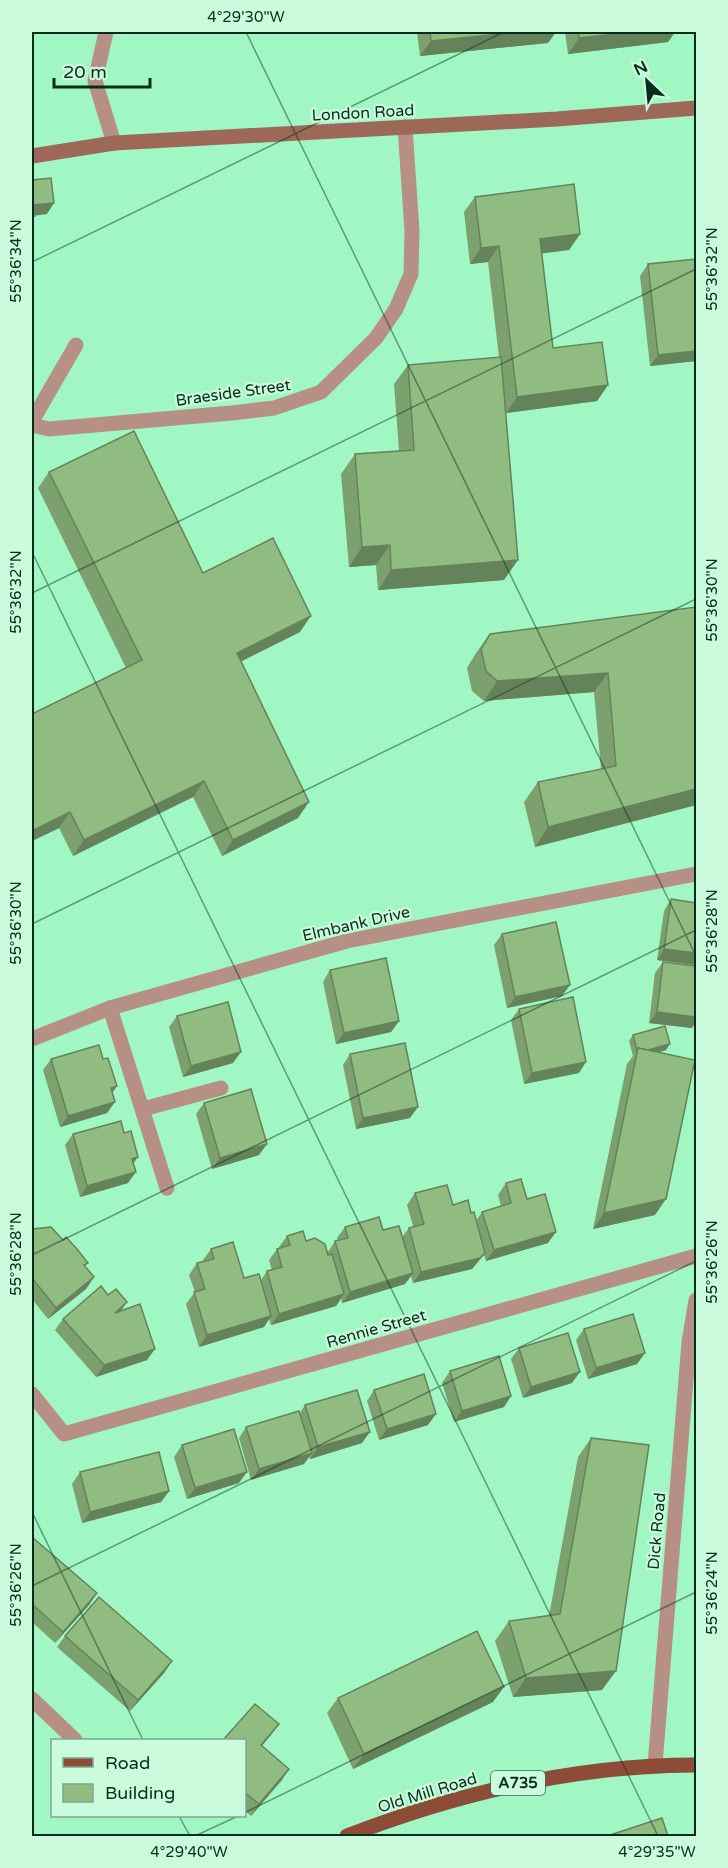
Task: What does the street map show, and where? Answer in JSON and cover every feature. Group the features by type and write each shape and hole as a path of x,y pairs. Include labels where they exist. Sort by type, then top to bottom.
{"main road":[{"name":"London Road","path":"32,156 114,143 696,108"},
{"name":"Old Mill Road","path":"348,1836 513,1784 655,1765 696,1766"}],"street":[{"path":"106,32 95,81 114,143"},
{"name":"Braeside Street","path":"76,345 32,423 49,429 232,414 274,408 321,392 376,338 396,309 411,274 412,231 405,127"},
{"name":"Elmbank Drive","path":"32,1039 110,1008 347,941 696,874"},
{"path":"110,1008 167,1188"},
{"path":"143,1110 221,1088"},
{"name":"Rennie Street","path":"32,1394 64,1434 696,1256"},
{"name":"Dick Road","path":"655,1765 689,1342 696,1300"},
{"path":"32,1699 74,1739"}],"building":[{"path":"430,32 519,32 431,41"},
{"path":"578,32 633,32 579,38"},
{"path":"51,178 54,203 33,205 35,216 32,216 32,180"},
{"path":"574,184 580,234 540,239 553,348 602,342 608,385 517,397 499,246 481,248 475,197"},
{"path":"696,259 696,351 658,355 648,264"},
{"path":"501,357 518,560 391,570 390,545 362,547 355,454 414,450 408,365"},
{"path":"134,431 203,573 273,538 311,616 237,653 309,802 233,840 204,781 84,840 70,812 32,831 32,714 142,660 49,472"},
{"path":"696,607 696,789 548,827 538,782 616,766 608,673 497,681 486,671 481,649 490,634"},
{"path":"671,899 696,903 696,953 664,949"},
{"path":"556,922 570,985 515,997 502,934"},
{"path":"386,958 399,1021 344,1033 330,970"},
{"path":"663,962 696,966 696,1017 657,1012"},
{"path":"573,997 586,1062 532,1073 519,1009"},
{"path":"228,1002 241,1052 191,1066 177,1016"},
{"path":"665,1026 670,1044 648,1050 638,1048 637,1050 633,1035"},
{"path":"405,1043 418,1107 363,1118 350,1054"},
{"path":"99,1045 103,1059 108,1058 117,1086 111,1088 115,1102 68,1116 51,1059"},
{"path":"638,1048 695,1060 666,1199 604,1213"},
{"path":"251,1089 267,1144 220,1158 204,1103"},
{"path":"121,1121 124,1133 131,1131 138,1157 132,1159 136,1172 87,1186 73,1134"},
{"path":"521,1179 527,1199 545,1194 556,1232 494,1250 482,1212 511,1203 506,1183"},
{"path":"447,1185 453,1205 468,1200 471,1213 474,1212 485,1253 480,1258 421,1272 409,1228 424,1224 415,1193"},
{"path":"379,1217 383,1230 399,1226 413,1273 350,1292 335,1241 348,1238 345,1227"},
{"path":"51,1227 63,1240 66,1237 77,1249 88,1263 84,1265 94,1277 56,1308 32,1278 32,1229"},
{"path":"303,1231 306,1241 315,1238 325,1244 328,1255 332,1254 344,1294 279,1314 267,1271 282,1267 277,1249 290,1245 287,1236"},
{"path":"233,1242 244,1278 259,1274 271,1316 207,1335 194,1292 205,1289 197,1263 214,1259 211,1249"},
{"path":"101,1286 108,1295 116,1289 127,1302 115,1313 140,1304 155,1349 104,1365 63,1319"},
{"path":"633,1314 645,1353 596,1368 584,1329"},
{"path":"568,1333 580,1372 531,1387 519,1348"},
{"path":"499,1356 511,1396 462,1411 450,1371"},
{"path":"424,1374 436,1414 387,1429 374,1390"},
{"path":"357,1390 370,1432 318,1447 305,1405"},
{"path":"299,1411 312,1453 259,1469 246,1427"},
{"path":"234,1429 247,1472 195,1488 182,1445"},
{"path":"591,1438 649,1445 616,1671 526,1678 509,1621 560,1614"},
{"path":"159,1452 169,1491 90,1512 80,1472"},
{"path":"32,1537 97,1593 63,1632 32,1604"},
{"path":"99,1597 172,1661 138,1700 65,1636"},
{"path":"477,1631 504,1687 364,1754 338,1698"},
{"path":"255,1704 279,1724 261,1745 289,1769 259,1804 246,1794 246,1739 224,1739"},
{"path":"662,1818 668,1836 607,1836"}]}
